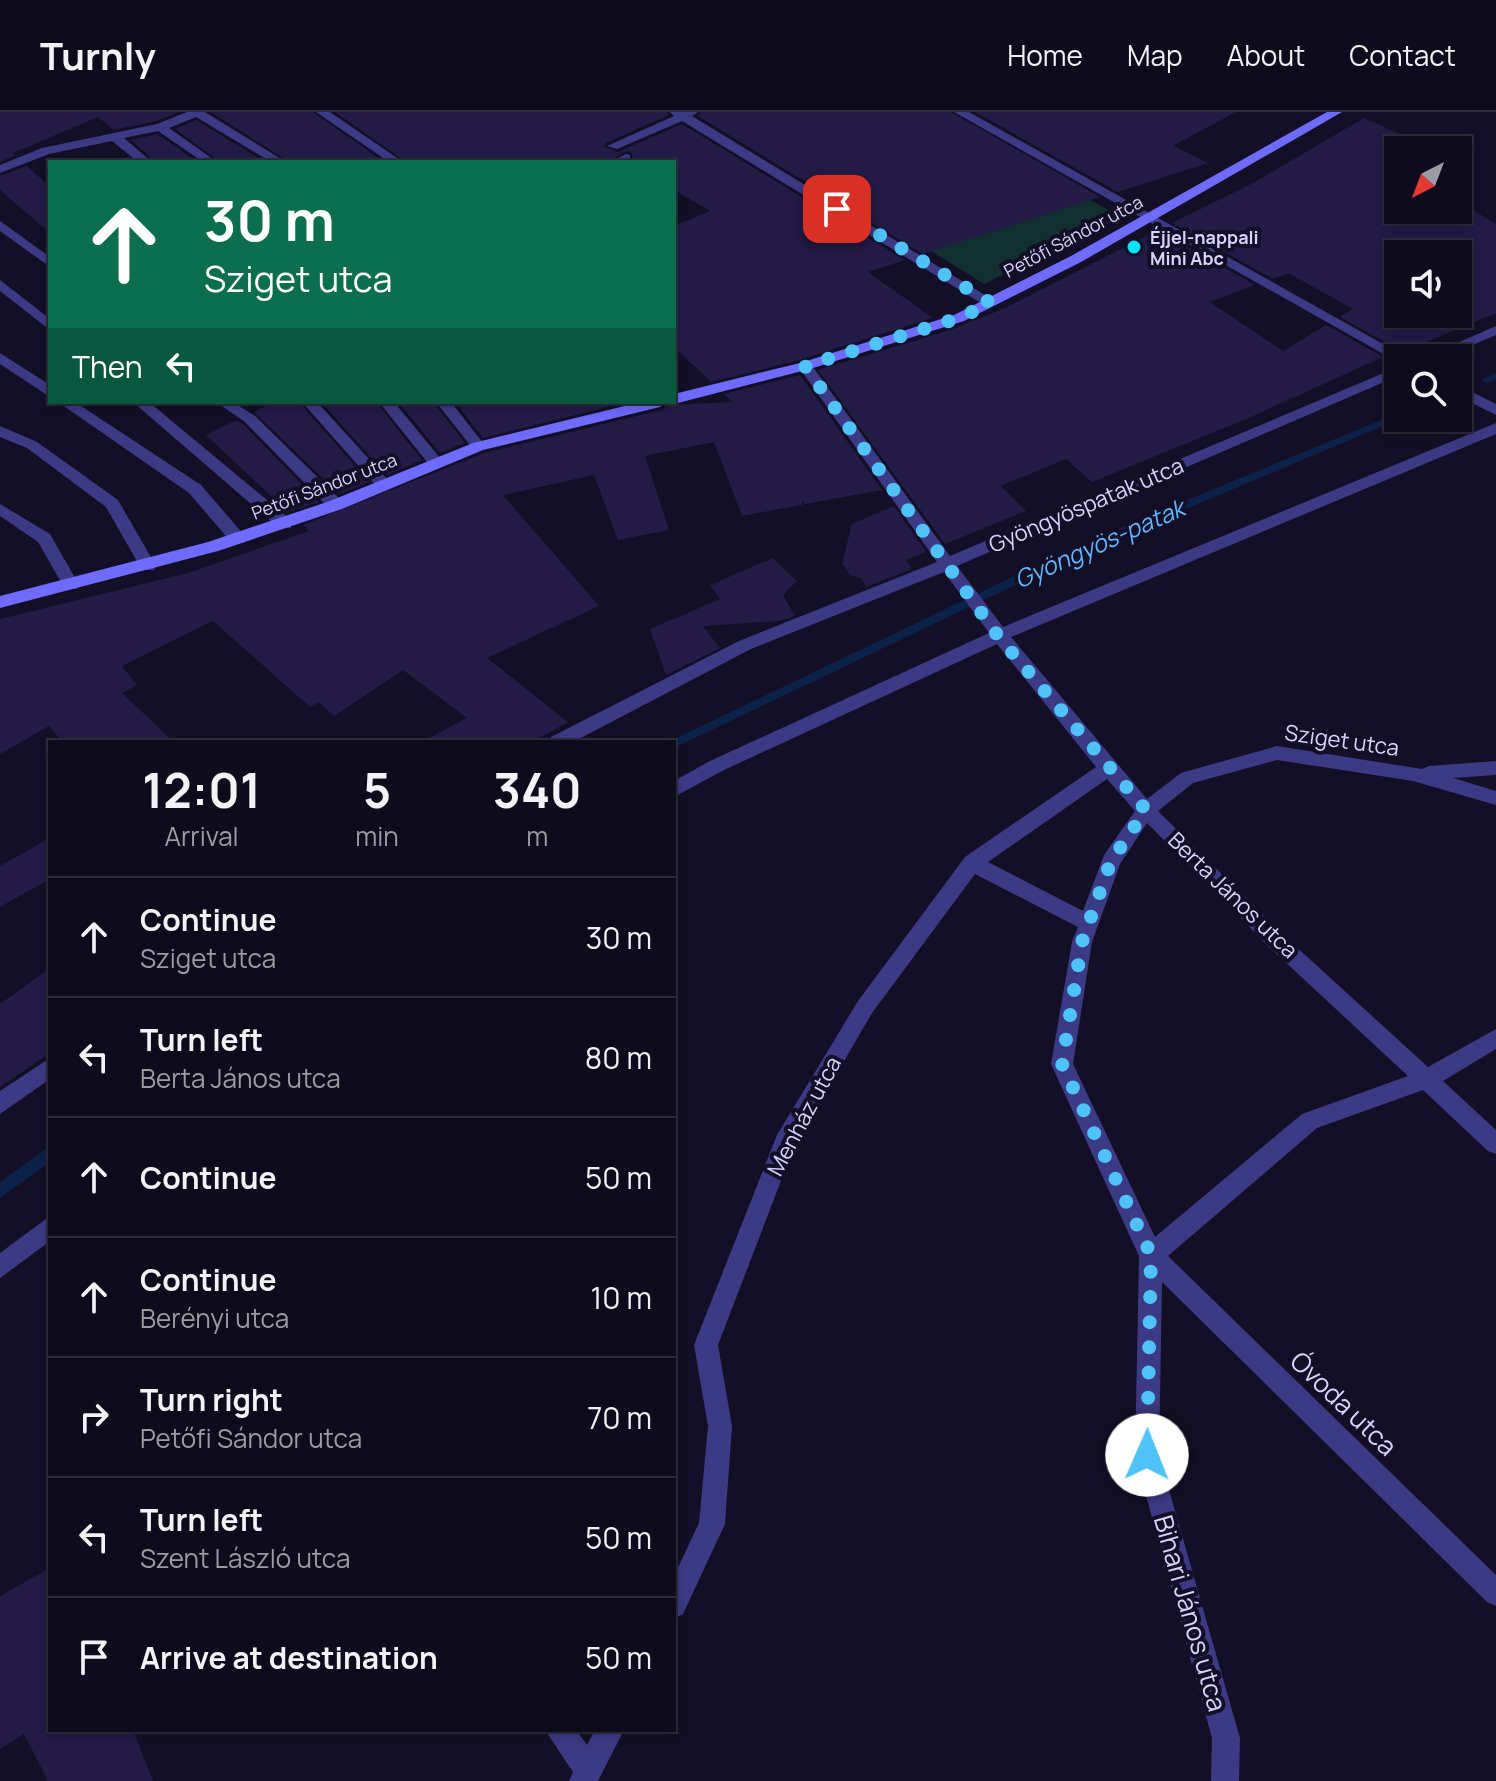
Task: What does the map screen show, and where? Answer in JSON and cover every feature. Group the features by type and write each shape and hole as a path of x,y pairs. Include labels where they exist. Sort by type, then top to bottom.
{"street":[{"path":"0,169 46,151 160,127 197,112 277,160"},
{"path":"322,112 394,160"},
{"path":"960,112 1384,348"},
{"name":"Petőfi Sándor utca","path":"677,395 805,366 959,318 1152,217 1336,112"},
{"path":"613,146 684,113 991,303"},
{"path":"160,127 208,160"},
{"path":"113,136 143,160"},
{"path":"46,151 57,160"},
{"path":"0,225 48,261"},
{"path":"0,284 48,324"},
{"path":"1463,344 1496,330"},
{"path":"0,357 48,391"},
{"name":"Berta János utca","path":"805,366 995,631 1146,810 1247,912 1496,1144"},
{"name":"Gyöngyöspatak utca","path":"561,740 745,645 947,564 1384,377"},
{"path":"1472,397 1496,410"},
{"path":"68,404 195,489 238,539"},
{"path":"142,404 285,524"},
{"path":"226,404 250,419 336,505"},
{"path":"311,404 384,485"},
{"path":"388,404 436,463"},
{"path":"445,404 478,446"},
{"name":"Petőfi Sándor utca","path":"0,602 148,566 285,524 478,446 652,404"},
{"path":"676,789 716,766 995,631 1496,428"},
{"path":"0,431 32,445 112,504 148,566"},
{"path":"0,509 44,538 71,585"},
{"name":"Sziget utca","path":"1151,1255 1062,1064 1082,942 1111,861 1146,810 1187,778 1277,753 1413,774 1496,798"},
{"name":"Menház utca","path":"676,1601 712,1524 720,1426 706,1345 785,1142 865,1007 972,863 1110,767"},
{"path":"1413,774 1496,768"},
{"path":"972,863 1089,923"},
{"path":"1151,1255 1310,1121 1427,1079 1496,1038"},
{"path":"0,1104 48,1068"},
{"path":"0,1267 48,1229"},
{"name":"Óvoda utca","path":"1151,1255 1496,1593"},
{"name":"Bihari János utca","path":"1151,1255 1147,1455 1226,1738 1225,1781"},
{"path":"560,1732 586,1776"},
{"path":"586,1776 609,1732"}],"green space":[{"path":"1083,196 1121,217 984,284 931,251"}],"building":[{"path":"0,112 179,112 156,121 114,130 98,117 13,153 16,155 0,162"},
{"path":"211,112 313,112 381,160 286,160"},
{"path":"335,112 667,112 669,115 606,143 604,147 618,152 682,124 905,260 868,272 933,318 799,360 711,382 676,349 676,225 710,211 676,191 676,160 633,160 632,153 627,151 611,160 403,160"},
{"path":"701,112 951,112 1100,197 923,254 698,116"},
{"path":"975,112 1236,112 1173,146 1208,163 1118,192"},
{"path":"1364,118 1405,136 1384,136 1384,224 1472,224 1472,209 1496,224 1496,313 1472,323 1472,240 1384,240 1384,328 1460,328 1422,344 1388,344 1340,317 1353,309 1288,273 1273,279 1172,223 1251,184"},
{"path":"196,120 262,160 217,160 175,129"},
{"path":"157,134 195,160 154,160 131,140"},
{"path":"27,166 48,185 48,231 0,190 0,176"},
{"path":"1158,230 1255,285 1210,302 1283,351 1326,325 1383,357 1251,417 1092,482 1066,459 1001,486 1026,511 945,544 818,370 950,330 1005,308"},
{"path":"800,375 882,490 805,504 803,500 802,505 742,516 714,442 645,456 669,530 618,540 594,475 503,495 599,606 487,658 568,722 536,740 425,740 467,718 403,670 334,716 319,702 310,707 213,621 122,666 137,685 122,693 172,740 60,740 49,726 0,754 0,619 188,573 309,531 303,525 484,453 661,410 668,405 732,402 724,394"},
{"path":"270,404 301,404 369,482 339,494 254,412"},
{"path":"323,404 378,404 422,460 387,475"},
{"path":"400,404 435,404 465,443 440,453"},
{"path":"457,404 620,404 483,438"},
{"path":"237,420 319,502 288,512 206,435"},
{"path":"894,506 926,552 906,560 912,569 866,587 861,578 850,575 842,563 852,524"},
{"path":"773,558 797,581 783,595 795,616 780,621 703,626 720,648 666,675 650,629 720,599 710,585"},
{"path":"48,839 48,880 0,907 0,866"},
{"path":"48,969 48,1054 0,1087 0,1004"},
{"path":"48,1569 48,1732 134,1732 153,1781 48,1781 24,1734 0,1749 0,1596"}],"waterway":[{"name":"Gyöngyös-patak","path":"1486,380 1496,376"},
{"name":"Gyöngyös-patak","path":"676,742 1087,546 1384,422"},
{"name":"Gyöngyös-patak","path":"0,1191 48,1155"}],"place":[{"name":"Éjjel-nappali Mini Abc","path":"1134,247"}],"route":[{"path":"837,209 991,303 959,318 805,366 998,636 1146,810 1111,861 1082,942 1062,1064 1151,1255 1147,1455"}]}
